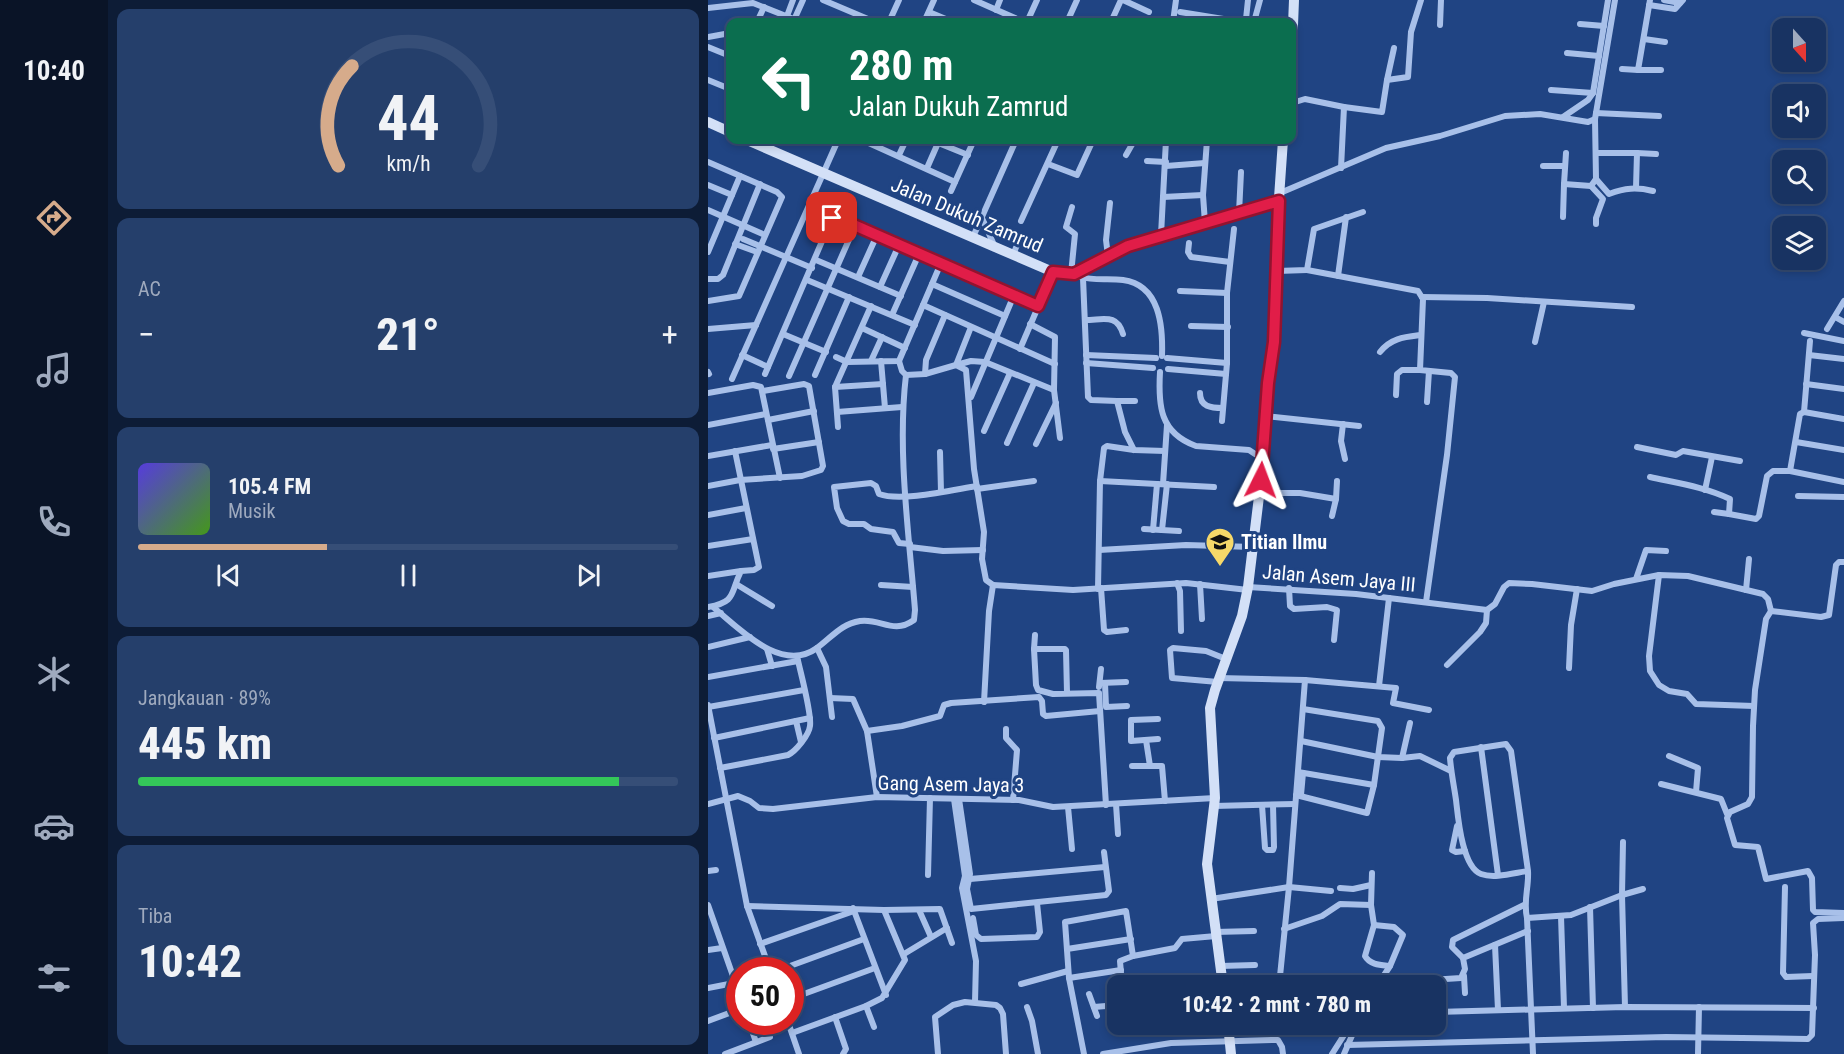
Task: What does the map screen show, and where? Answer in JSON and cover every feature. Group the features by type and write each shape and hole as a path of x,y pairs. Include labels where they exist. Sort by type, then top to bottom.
{"main road":[{"path":"1293,18 1294,0"},
{"path":"708,122 726,130"},
{"name":"Jalan Dukuh Zamrud","path":"756,144 1053,272 1076,276"},
{"path":"1222,975 1206,856 1215,802 1210,720 1212,699 1242,616 1248,588 1274,342 1282,144"},
{"path":"1076,276 1128,246 1239,213 1279,197"}],"street":[{"path":"792,18 794,0"},
{"path":"793,18 803,0"},
{"path":"823,0 866,18"},
{"path":"891,18 899,0"},
{"path":"926,18 934,0"},
{"path":"974,0 1016,18"},
{"path":"996,10 1000,0"},
{"path":"1028,18 1037,0"},
{"path":"1069,18 1077,0"},
{"path":"1113,18 1122,0 1149,12"},
{"path":"1173,18 1176,0"},
{"path":"1246,18 1248,0"},
{"path":"1255,18 1260,0"},
{"path":"1387,80 1408,77 1411,32 1421,0"},
{"path":"1440,25 1442,0"},
{"path":"1606,196 1596,179 1596,116 1599,56 1608,0"},
{"path":"1563,117 1588,100 1593,93 1615,0"},
{"path":"1664,0 1682,2"},
{"path":"1638,70 1648,1 1675,9 1682,2"},
{"path":"708,8 750,2 788,18"},
{"path":"759,18 764,7"},
{"path":"929,12 943,18"},
{"path":"1180,12 1217,18"},
{"path":"1580,24 1604,26"},
{"path":"708,37 726,34"},
{"path":"1644,39 1665,42"},
{"path":"708,47 726,54"},
{"path":"1296,102 1305,99 1344,107 1382,111 1394,48"},
{"path":"1567,54 1599,56"},
{"path":"1622,69 1661,70"},
{"path":"708,80 726,86"},
{"path":"1551,90 1593,93"},
{"path":"1341,168 1344,107"},
{"path":"1279,197 1386,148 1440,136 1505,116 1540,114 1588,122 1596,116 1659,116"},
{"path":"732,379 835,144"},
{"path":"877,144 956,182"},
{"path":"899,156 904,144"},
{"path":"927,168 938,144"},
{"path":"941,144 968,154"},
{"path":"951,191 972,144"},
{"path":"973,237 1014,144"},
{"path":"1021,221 1056,144"},
{"path":"1048,164 1077,175 1091,144"},
{"path":"1126,155 1132,144"},
{"path":"1161,235 1166,144"},
{"path":"1205,223 1203,195 1207,144"},
{"path":"1563,218 1566,153"},
{"path":"1596,153 1656,154"},
{"path":"1636,188 1637,153"},
{"path":"1147,161 1166,164 1205,163"},
{"path":"708,162 782,196 739,296 708,301"},
{"path":"1543,166 1565,166"},
{"path":"1239,213 1241,171"},
{"path":"708,252 711,236 723,216 740,176"},
{"path":"1591,186 1596,179"},
{"path":"708,279 721,277 760,184"},
{"path":"1564,184 1591,186 1606,196"},
{"path":"708,185 732,195"},
{"path":"1596,224 1596,218 1606,196 1628,188 1653,191"},
{"path":"1163,197 1203,195"},
{"path":"1108,256 1106,240 1110,203"},
{"path":"1072,207 1066,227 1076,234 1076,276 1085,320 1090,399 1135,401"},
{"path":"708,210 765,235"},
{"path":"1307,270 1314,229 1363,212"},
{"path":"765,374 816,260 832,218 835,217 1038,306"},
{"path":"1338,276 1346,217"},
{"path":"982,218 995,247"},
{"path":"789,375 855,226"},
{"path":"1222,421 1227,363 1227,293 1234,229"},
{"path":"858,277 877,235"},
{"path":"744,239 758,249"},
{"path":"1013,255 1019,240"},
{"path":"1189,243 1188,252 1191,257 1230,262"},
{"path":"735,244 786,257 812,268"},
{"path":"880,287 898,245"},
{"path":"892,315 919,254"},
{"path":"816,260 901,296"},
{"path":"708,677 772,666 797,659 817,648 838,629 859,621 894,627 914,620 905,495 902,407 906,375 899,361 941,263"},
{"path":"1277,271 1307,270 1418,291 1422,297 1420,370"},
{"path":"1020,349 1053,272"},
{"path":"1076,276 1125,280 1144,289 1161,318 1161,357 1169,365 1168,369"},
{"path":"807,280 915,325"},
{"path":"932,284 1005,316"},
{"path":"1180,291 1227,293"},
{"path":"969,400 1014,296"},
{"path":"815,375 849,297"},
{"path":"1422,297 1632,308"},
{"path":"1827,329 1844,301"},
{"path":"1535,342 1544,302"},
{"path":"923,305 1055,364"},
{"path":"838,427 835,387 871,306"},
{"path":"925,374 928,355 945,315"},
{"path":"1834,317 1844,322"},
{"path":"1085,320 1116,321 1123,334"},
{"path":"1030,324 1056,337 1054,390 1060,438"},
{"path":"708,329 756,325"},
{"path":"1191,326 1228,327"},
{"path":"862,327 905,348"},
{"path":"956,365 971,327"},
{"path":"1804,333 1844,340"},
{"path":"783,334 826,352"},
{"path":"1380,352 1390,342 1402,337 1421,335"},
{"path":"871,361 882,337"},
{"path":"1804,412 1810,341"},
{"path":"742,355 768,367"},
{"path":"1086,355 1161,357 1227,363"},
{"path":"1809,355 1844,359"},
{"path":"836,357 847,362 899,361"},
{"path":"1153,368 1152,364 1161,357"},
{"path":"881,361 885,408"},
{"path":"906,375 925,374 971,361 985,362 1054,390"},
{"path":"1086,363 1153,368 1160,372"},
{"path":"956,365 966,370 974,469 984,532 982,559 987,580 993,585 988,620 984,702"},
{"path":"1160,372 1168,369 1226,374"},
{"path":"1396,395 1397,374 1402,370 1451,373 1455,381 1426,602"},
{"path":"1427,402 1429,371"},
{"path":"1160,372 1161,409 1167,426 1162,484 1162,530"},
{"path":"984,431 1010,373"},
{"path":"1007,443 1034,383"},
{"path":"708,486 740,480 802,476 821,470 823,466 808,384 763,391"},
{"path":"835,387 883,384"},
{"path":"1806,384 1844,389"},
{"path":"708,393 753,385 761,387 780,478"},
{"path":"1200,393 1201,401 1207,406 1223,408"},
{"path":"1118,401 1125,432 1134,450"},
{"path":"1036,444 1056,402"},
{"path":"837,412 902,407"},
{"path":"708,425 814,411"},
{"path":"1790,471 1799,415 1804,412 1844,419"},
{"path":"1265,416 1359,426"},
{"path":"1343,424 1341,441 1345,459"},
{"path":"1167,426 1180,438 1196,446 1249,450 1255,454"},
{"path":"708,456 819,442"},
{"path":"1796,442 1844,450"},
{"path":"1126,630 1107,632 1104,630 1099,550 1100,481 1105,447 1165,451"},
{"path":"1637,447 1676,455 1683,451 1740,461"},
{"path":"708,576 753,570 759,567 735,451"},
{"path":"940,452 941,492"},
{"path":"1705,490 1712,456"},
{"path":"1714,512 1757,518 1767,476 1773,471 1790,471 1844,482"},
{"path":"1650,477 1700,487 1730,499 1730,514"},
{"path":"983,550 960,552 899,543 893,532 872,529 864,524 849,524 843,521 837,508 834,488 871,483 876,486 880,495 905,495 1034,481"},
{"path":"1100,481 1214,487"},
{"path":"1332,516 1337,481"},
{"path":"1153,530 1162,484"},
{"path":"1259,493 1300,494 1336,499"},
{"path":"1798,496 1844,497"},
{"path":"708,515 746,508"},
{"path":"1144,529 1179,531"},
{"path":"708,546 753,539"},
{"path":"1099,550 1186,545 1252,547"},
{"path":"1636,579 1647,550 1666,550"},
{"path":"1746,590 1749,560"},
{"path":"1771,611 1821,617 1829,615 1836,565 1844,562"},
{"path":"710,607 727,602 741,571"},
{"path":"1659,575 1649,656 1650,670 1654,679 1669,691 1687,694 1696,704 1754,706"},
{"path":"1447,665 1480,632 1486,623 1487,610 1495,604 1504,586 1509,584 1532,584 1592,591 1659,575 1688,576 1766,596 1771,611"},
{"path":"1177,583 1180,591 1181,631"},
{"name":"Jalan Asem Jaya III","path":"993,585 1054,590 1177,583 1248,588 1289,588 1487,610"},
{"path":"736,584 772,606"},
{"path":"1200,584 1202,619"},
{"path":"881,585 913,587"},
{"path":"1289,588 1290,606 1294,609 1327,607 1337,610 1335,640"},
{"path":"1569,668 1571,625 1577,589"},
{"path":"1379,686 1389,598"},
{"path":"710,607 767,649 797,659"},
{"path":"1727,814 1752,801 1754,706 1766,619 1771,611"},
{"path":"708,616 721,613"},
{"path":"1035,635 1036,688 1050,694 1099,693"},
{"path":"708,647 750,637"},
{"path":"817,648 826,667 832,717"},
{"path":"1226,659 1206,651 1173,648 1170,650 1172,678 1305,680 1396,688 1393,704 1429,710"},
{"path":"767,649 772,666"},
{"path":"1034,649 1066,650 1067,693"},
{"path":"720,768 788,755 801,742 809,730 810,718 797,659"},
{"path":"1101,669 1106,708 1126,706"},
{"path":"1280,975 1295,804 1301,773 1305,680"},
{"path":"1102,683 1126,682"},
{"path":"1102,683 1099,693 1106,805"},
{"path":"765,957 747,906 708,706 804,690"},
{"path":"830,698 853,699 867,731 877,797"},
{"path":"867,731 902,726 940,716 944,705 948,703 1039,698 1042,701 1043,714 1046,716 1100,711"},
{"path":"1298,795 1365,813 1368,811 1382,728 1378,721 1303,709"},
{"path":"714,738 810,718"},
{"path":"1158,719 1131,720 1131,741 1158,739"},
{"path":"796,721 801,742"},
{"path":"1402,758 1410,723"},
{"path":"1006,729 1006,738 1017,750 1013,800"},
{"path":"1146,740 1150,766"},
{"path":"1301,741 1378,757 1420,756 1451,771"},
{"path":"1528,871 1498,875 1478,873 1465,852 1458,823 1451,754 1506,744 1511,751 1528,871 1524,905 1528,931 1533,1054"},
{"path":"1481,747 1498,875"},
{"path":"1669,756 1698,768 1696,792"},
{"path":"1132,766 1162,766 1165,801"},
{"path":"1301,773 1374,785"},
{"path":"1661,784 1721,799 1735,845 1758,847 1766,879 1808,871 1812,878 1813,910 1844,913"},
{"name":"Gang Asem Jaya 3","path":"726,799 738,796 759,808 773,809 877,797 1013,800 1034,802 1045,806 1068,807 1165,801 1295,804"},
{"path":"928,875 930,798"},
{"path":"708,804 726,799"},
{"path":"956,799 970,879 967,889 970,909 978,938 1040,935 1037,903"},
{"path":"956,799 965,876 962,888 976,961 975,1002"},
{"path":"1116,804 1119,834"},
{"path":"1262,804 1264,848 1267,850 1274,849 1273,805"},
{"path":"1068,807 1072,849"},
{"path":"1458,823 1452,850 1465,852"},
{"path":"1623,842 1625,1007"},
{"path":"970,909 1106,895 1109,891 1104,852"},
{"path":"970,879 1105,867"},
{"path":"1372,873 1371,905 1374,925 1365,956 1376,964 1390,966"},
{"path":"1340,888 1353,889 1371,885"},
{"path":"1210,899 1289,887 1331,891"},
{"path":"1785,887 1783,973 1786,977 1813,976"},
{"path":"1527,918 1571,915 1643,889"},
{"path":"1284,929 1322,916 1340,904 1371,905"},
{"path":"1465,993 1463,958 1452,947 1453,940 1524,905"},
{"path":"747,906 884,910 940,909 952,943"},
{"path":"1590,907 1593,1008"},
{"path":"854,909 886,995"},
{"path":"760,944 854,909"},
{"path":"708,910 726,960"},
{"path":"804,1029 866,1006 886,995 905,962 904,954 884,910"},
{"path":"919,910 931,938"},
{"path":"1084,1054 1069,974 1064,924 1122,911 1127,912 1133,956"},
{"path":"1561,916 1563,1008"},
{"path":"1347,1045 1533,1039 1697,1037 1808,1039 1812,1035 1814,1008 1813,923 1818,919 1844,918"},
{"path":"1374,925 1394,927 1403,935 1384,975"},
{"path":"904,954 947,928"},
{"path":"1121,975 1120,961 1133,956 1175,948 1182,939 1254,931"},
{"path":"1463,958 1528,931"},
{"path":"804,961 864,939"},
{"path":"1067,949 1131,939"},
{"path":"1495,945 1498,1010"},
{"path":"708,951 722,948"},
{"path":"1220,966 1255,965"},
{"path":"804,994 875,968"},
{"path":"1021,984 1069,974 1121,970"},
{"path":"1446,980 1457,979 1464,975"},
{"path":"708,987 726,984"},
{"path":"1089,994 1097,1016"},
{"path":"938,1054 935,1017 953,1005 975,1002 996,1005 1002,1011 1006,1054"},
{"path":"866,1006 873,1027"},
{"path":"1094,1007 1107,1006"},
{"path":"1027,1007 1038,1054"},
{"path":"1446,1012 1625,1007 1814,1008"},
{"path":"1698,1054 1699,1007"},
{"path":"708,1021 726,1014"},
{"path":"835,1017 846,1048 841,1054"},
{"path":"754,1035 756,1042"},
{"path":"793,1035 800,1054"},
{"path":"1275,1035 1275,1040 1282,1047 1283,1053 1291,1054"},
{"path":"1332,1054 1344,1035"},
{"path":"1344,1054 1352,1035"},
{"path":"725,1054 770,1037"},
{"path":"1103,1054 1171,1043 1230,1048 1275,1040"}],"place":[{"name":"Titian Ilmu","path":"1220,568"}],"route":[{"path":"832,218 838,218 1038,306 1053,272 1074,274 1128,246 1279,201 1274,342 1268,383 1261,480"}]}
